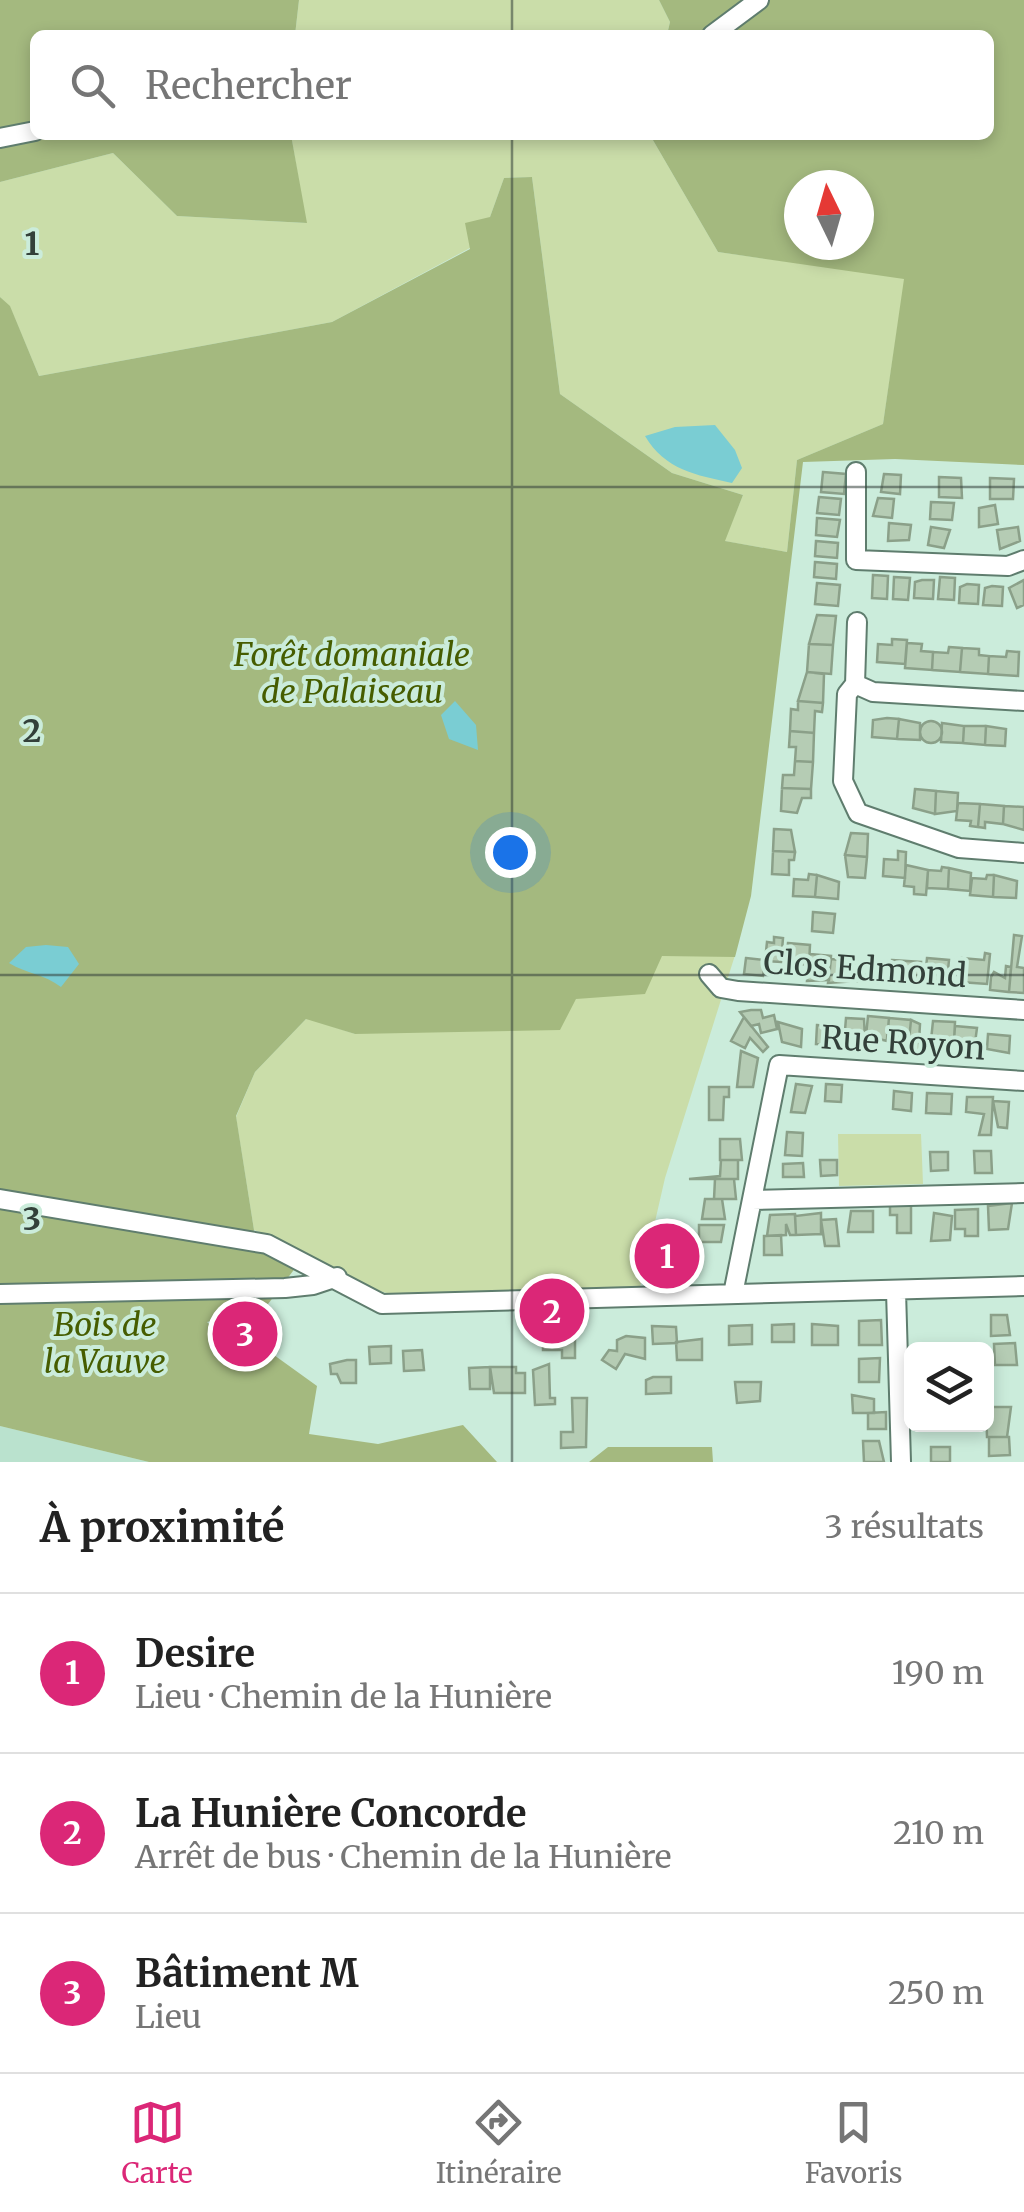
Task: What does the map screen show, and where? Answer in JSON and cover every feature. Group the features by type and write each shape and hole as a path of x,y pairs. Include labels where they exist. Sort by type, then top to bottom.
{"street":[{"path":"719,30 758,0"},
{"path":"0,138 30,132"},
{"path":"856,472 856,560 1008,566 1024,560"},
{"path":"857,622 854,684 848,694 842,762 848,799 858,812 959,848 1024,853"},
{"path":"854,684 873,692 1024,701"},
{"name":"Clos Edmond","path":"709,974 720,988 738,991 1024,1010"},
{"name":"Rue Royon","path":"752,1200 779,1064 1024,1081"},
{"path":"733,1294 752,1200 1024,1193"},
{"path":"0,1199 232,1235 267,1244 336,1277 370,1299 395,1304 1024,1286"},
{"path":"0,1294 285,1288 314,1286 336,1277"},
{"path":"896,1291 900,1462"}],"shaded area":[{"path":"299,0 659,0 670,22 668,30 296,30"},
{"path":"292,140 653,140 718,252 905,278 883,424 797,460 787,552 724,541 743,495 672,473 560,394 532,177 504,178 490,217 470,248 332,322 39,376 10,307 0,297 0,182 113,153 177,216 306,223"},
{"path":"736,952 665,1178 640,1287 401,1296 346,1277 254,1230 236,1117 255,1072 307,1018 355,1034 576,999 661,956"},
{"path":"838,1134 921,1134 923,1184 839,1186"},
{"path":"0,1426 149,1462 0,1462"}],"green space":[{"path":"0,0 299,0 296,30 30,30 30,140 292,140 307,223 177,216 113,153 0,182"},
{"name":"Forêt domaniale de Palaiseau","path":"659,0 1024,0 1024,465 895,459 803,462 751,896 735,957 662,956 645,994 576,999 560,1030 355,1034 306,1019 255,1072 236,1116 254,1230 247,1247 296,1267 265,1308 207,1322 235,1350 267,1350 317,1386 309,1434 378,1444 463,1425 497,1462 149,1462 0,1426 0,297 10,306 39,376 332,322 470,249 465,223 490,217 504,178 532,177 560,394 672,473 743,495 725,541 787,552 797,460 883,424 904,279 718,252 653,140 994,140 994,30 668,30 670,22"},
{"path":"608,1447 712,1447 713,1462 589,1462"}],"water":[{"path":"715,425 735,450 742,468 732,483 672,464 645,436 675,427"},
{"path":"455,701 476,725 478,750 449,739 441,715"},
{"path":"26,947 68,947 79,964 61,987 9,963"}],"building":[{"path":"823,472 846,474 844,494 821,492"},
{"path":"884,474 901,475 900,494 881,492"},
{"path":"939,477 961,478 962,498 939,497"},
{"path":"990,478 1014,479 1013,499 990,499"},
{"path":"819,497 841,499 839,515 817,513"},
{"path":"878,498 894,499 892,518 873,516"},
{"path":"931,502 954,503 952,520 930,519"},
{"path":"995,505 998,524 979,527 979,508"},
{"path":"817,518 840,520 837,537 816,535"},
{"path":"889,523 911,525 909,540 888,541"},
{"path":"931,527 950,530 944,548 928,545"},
{"path":"1018,527 1020,541 1000,549 997,530"},
{"path":"816,541 838,543 837,558 815,556"},
{"path":"815,562 837,564 836,579 814,577"},
{"path":"873,575 888,576 887,599 872,598"},
{"path":"894,577 910,578 908,600 893,599"},
{"path":"940,577 955,578 954,600 938,599"},
{"path":"934,580 933,599 914,598 915,582"},
{"path":"1024,580 1024,605 1017,608 1009,588"},
{"path":"817,583 840,585 838,606 815,604"},
{"path":"979,585 978,604 959,603 960,587"},
{"path":"1003,587 1002,606 983,605 985,588"},
{"path":"817,615 836,616 833,645 809,644"},
{"path":"892,639 907,640 905,664 877,662 878,644 892,645"},
{"path":"907,643 922,644 921,651 933,652 932,670 905,668"},
{"path":"809,644 833,645 831,674 807,672"},
{"path":"949,647 962,648 960,672 932,670 933,652 948,653"},
{"path":"962,648 979,649 979,655 989,656 988,674 960,672"},
{"path":"1007,651 1019,652 1018,676 988,674 989,656 1006,657"},
{"path":"807,672 824,674 823,703 798,701"},
{"path":"798,701 823,703 822,712 815,711 814,733 790,731 791,709 798,710"},
{"path":"899,719 897,739 872,737 873,720"},
{"path":"899,719 920,723 920,740 897,739"},
{"path":"931,721 939,724 939,740 931,743 923,740 920,732 923,724"},
{"path":"942,723 964,726 963,743 941,742"},
{"path":"964,726 986,726 985,745 963,743"},
{"path":"986,726 1006,729 1005,746 985,745"},
{"path":"790,731 814,733 813,762 795,761 796,747 789,747"},
{"path":"795,761 813,762 811,789 782,788 783,775 794,775"},
{"path":"782,788 811,789 811,798 802,798 797,813 781,811"},
{"path":"915,789 936,791 935,814 913,808"},
{"path":"936,791 958,793 957,811 935,814"},
{"path":"958,803 980,804 978,827 970,826 971,821 956,820"},
{"path":"980,804 1004,806 1003,824 985,822 985,828 978,827"},
{"path":"1004,806 1024,807 1024,830 1003,824"},
{"path":"774,829 791,830 795,852 773,851"},
{"path":"851,833 868,834 867,857 845,855"},
{"path":"773,851 795,852 794,860 789,860 789,875 772,874"},
{"path":"898,851 906,852 905,878 883,876 884,859 898,860"},
{"path":"845,855 867,857 865,878 848,877"},
{"path":"906,865 928,870 926,895 914,894 914,887 904,886"},
{"path":"942,867 949,868 948,889 927,888 928,870 941,871"},
{"path":"949,868 971,873 970,891 948,889"},
{"path":"809,874 817,875 815,897 793,896 794,879 808,880"},
{"path":"817,875 839,882 838,899 815,897"},
{"path":"987,875 994,875 993,897 970,895 972,878 986,879"},
{"path":"994,875 1017,881 1016,898 993,897"},
{"path":"813,912 835,914 833,933 812,931"},
{"path":"1014,935 1022,936 1017,967 1024,968 1024,993 1009,992"},
{"path":"774,937 783,938 781,962 765,961 767,942 774,943"},
{"path":"788,943 810,945 809,965 786,963"},
{"path":"985,953 990,954 987,984 960,982 962,958 984,960"},
{"path":"810,954 831,956 829,980 807,981"},
{"path":"746,958 765,960 763,976 744,974"},
{"path":"927,958 949,960 947,981 925,979"},
{"path":"831,959 859,962 857,981 828,983"},
{"path":"892,960 921,962 919,980 891,976"},
{"path":"869,963 892,965 890,984 868,982"},
{"path":"1006,966 1011,967 1009,992 990,990 994,972 1005,978"},
{"path":"761,1010 763,1018 774,1015 777,1029 761,1033 759,1024 751,1026 740,1012"},
{"path":"868,1016 889,1018 887,1041 866,1036"},
{"path":"744,1017 768,1047 763,1052 750,1038 745,1048 731,1041"},
{"path":"846,1018 864,1019 865,1040 844,1042"},
{"path":"889,1018 911,1020 909,1041 887,1039"},
{"path":"911,1020 920,1024 919,1043 926,1043 926,1052 908,1051"},
{"path":"933,1021 955,1022 954,1041 931,1040"},
{"path":"778,1022 802,1029 801,1047 782,1042"},
{"path":"817,1025 837,1027 835,1045 816,1044"},
{"path":"955,1026 977,1028 975,1043 954,1041"},
{"path":"988,1034 1010,1036 1009,1053 987,1049"},
{"path":"741,1051 758,1058 753,1087 737,1087"},
{"path":"796,1084 812,1086 805,1113 791,1112"},
{"path":"826,1084 842,1085 841,1102 825,1101"},
{"path":"709,1087 729,1087 729,1097 724,1097 723,1120 709,1120"},
{"path":"894,1091 912,1093 911,1111 893,1109"},
{"path":"927,1093 952,1094 951,1114 926,1113"},
{"path":"967,1097 993,1097 991,1135 979,1135 984,1114 966,1112"},
{"path":"993,1101 1009,1102 1007,1128 998,1127"},
{"path":"787,1132 803,1133 802,1156 785,1155"},
{"path":"720,1139 740,1139 742,1160 720,1160"},
{"path":"974,1151 991,1151 992,1173 975,1173"},
{"path":"930,1152 948,1152 948,1170 931,1171"},
{"path":"721,1160 738,1160 738,1179 689,1179 720,1176"},
{"path":"820,1160 837,1160 837,1175 821,1176"},
{"path":"803,1163 804,1177 783,1177 783,1164"},
{"path":"715,1179 734,1179 736,1199 714,1199"},
{"path":"705,1199 722,1199 725,1219 702,1219"},
{"path":"1012,1203 1008,1229 989,1230 988,1206"},
{"path":"890,1205 911,1205 911,1233 897,1233 897,1215 890,1215"},
{"path":"978,1209 978,1236 965,1236 965,1229 955,1229 955,1210"},
{"path":"851,1211 873,1211 873,1232 848,1232"},
{"path":"821,1213 821,1234 796,1235 795,1216"},
{"path":"934,1213 952,1216 950,1240 931,1241"},
{"path":"795,1214 796,1235 790,1235 786,1224 786,1235 767,1236 770,1215"},
{"path":"836,1219 839,1246 825,1246 821,1220"},
{"path":"699,1225 724,1225 721,1242 699,1242"},
{"path":"781,1235 782,1255 764,1255 764,1236"},
{"path":"991,1315 1007,1315 1010,1335 991,1336"},
{"path":"881,1320 882,1345 859,1345 859,1321"},
{"path":"253,1324 254,1345 234,1342 239,1325"},
{"path":"794,1324 794,1342 772,1342 772,1325"},
{"path":"812,1324 838,1326 838,1345 812,1345"},
{"path":"752,1325 752,1344 729,1345 729,1326"},
{"path":"652,1326 676,1327 677,1343 653,1344"},
{"path":"626,1336 645,1338 645,1359 625,1354 616,1369 602,1360 609,1350 617,1351 617,1340"},
{"path":"543,1338 575,1338 575,1358 562,1358 562,1350 543,1350"},
{"path":"702,1339 702,1360 677,1360 676,1342"},
{"path":"1015,1343 1017,1365 995,1365 994,1344"},
{"path":"391,1346 391,1363 370,1364 369,1347"},
{"path":"422,1350 424,1370 404,1371 403,1351"},
{"path":"880,1358 879,1382 859,1382 859,1359"},
{"path":"356,1360 356,1383 341,1383 337,1374 331,1374 330,1364"},
{"path":"549,1364 550,1398 555,1398 555,1404 535,1405 533,1370"},
{"path":"490,1367 490,1389 470,1389 469,1368"},
{"path":"490,1367 516,1367 516,1373 525,1373 525,1393 494,1393"},
{"path":"671,1377 671,1393 646,1394 646,1380"},
{"path":"735,1382 761,1382 760,1401 737,1403"},
{"path":"852,1395 874,1399 874,1413 853,1413"},
{"path":"572,1398 587,1398 586,1447 561,1448 561,1432 573,1432"},
{"path":"994,1407 1011,1407 1007,1437 987,1437 987,1432 994,1432"},
{"path":"886,1412 886,1429 868,1429 868,1413"},
{"path":"989,1437 1009,1437 1010,1455 989,1456"},
{"path":"863,1441 879,1441 884,1462 864,1462"},
{"path":"931,1447 950,1447 950,1462 931,1462"}],"place":[{"name":"Desire","path":"667,1256"},
{"name":"La Hunière Concorde","path":"552,1311"},
{"name":"Bâtiment M","path":"245,1334"}],"park label":[{"name":"Bois de la Vauve","path":"105,1344"}]}
